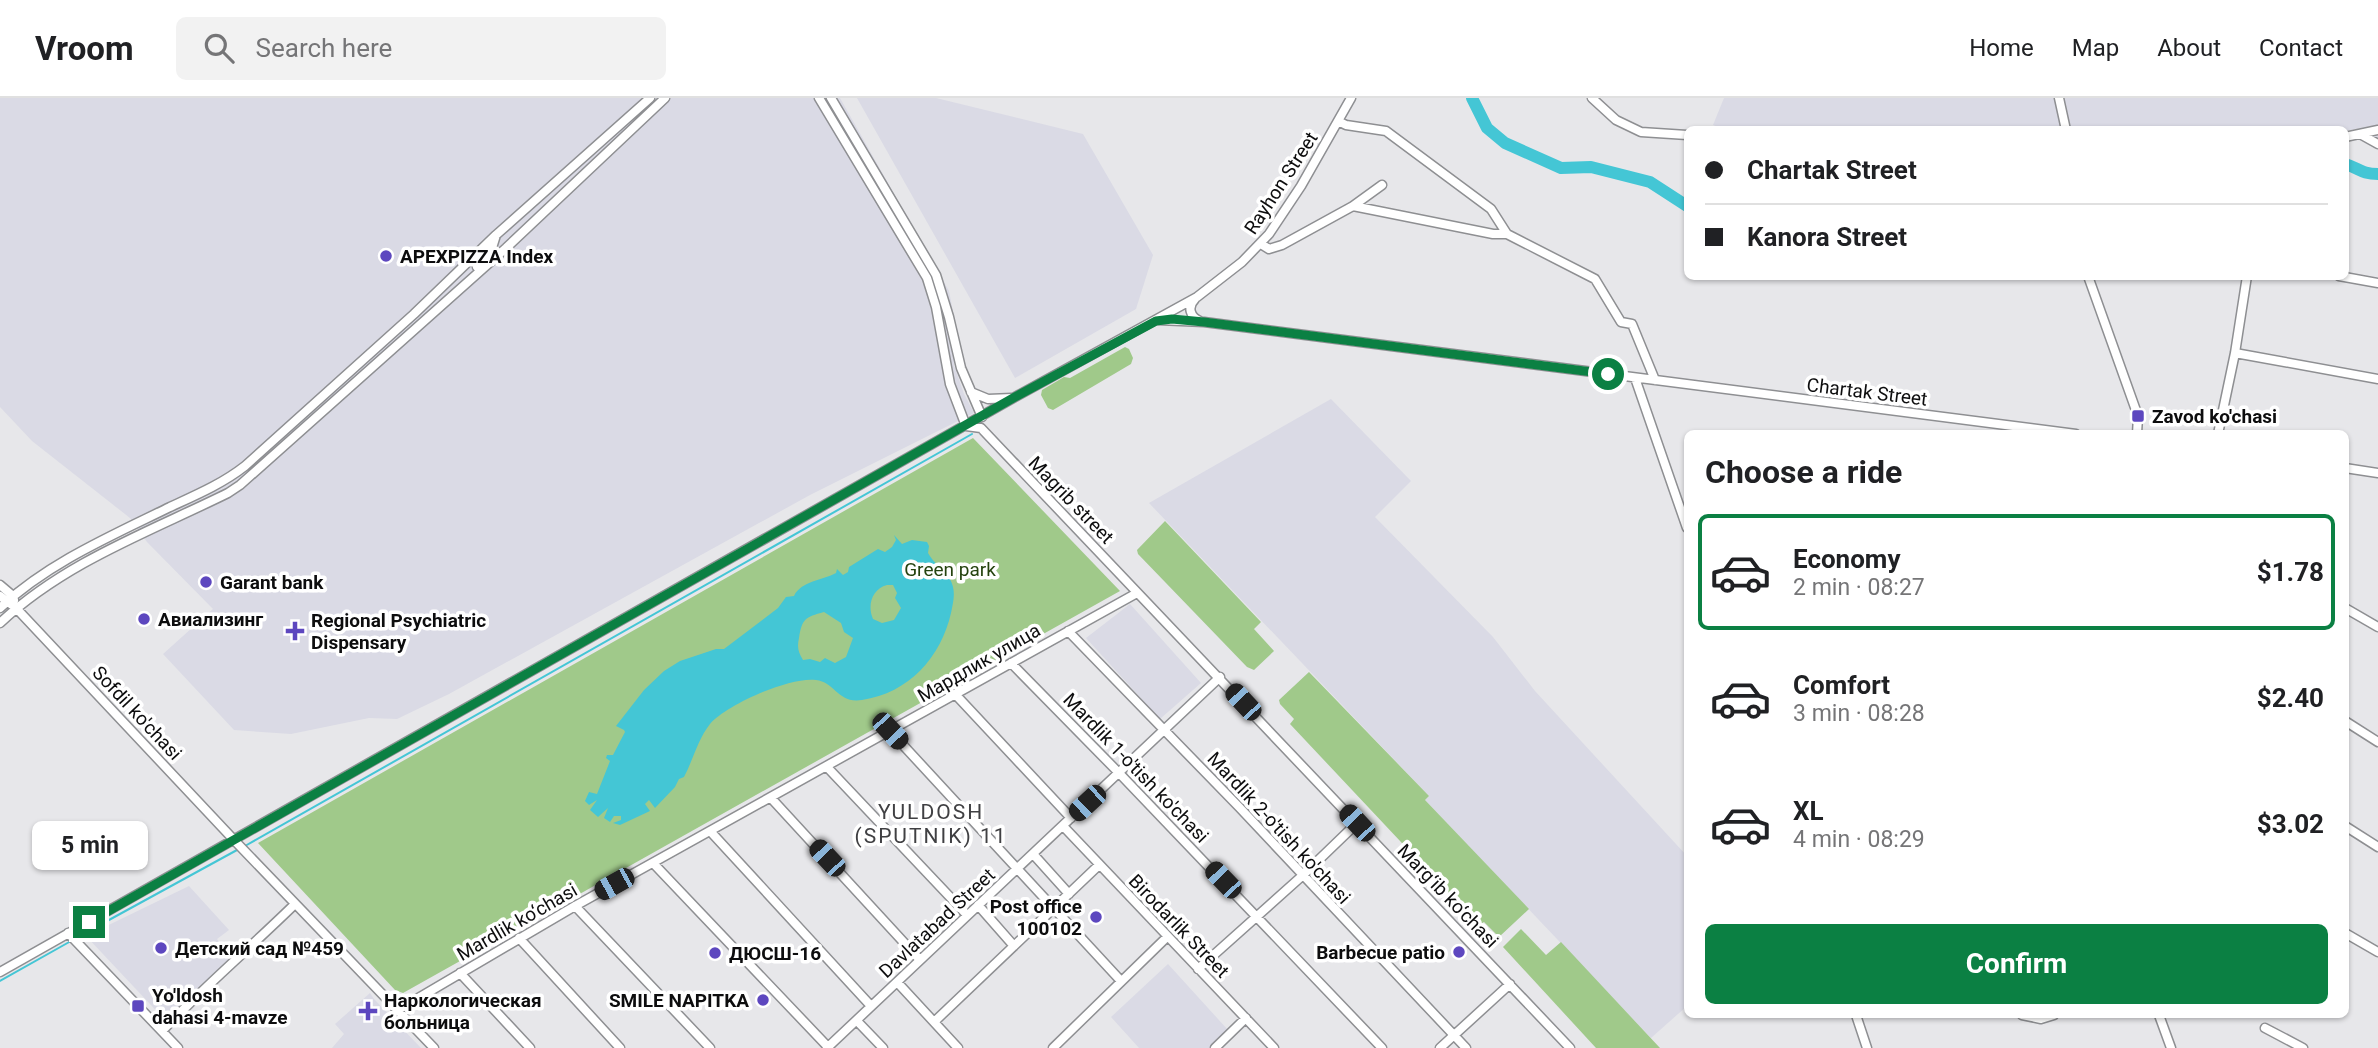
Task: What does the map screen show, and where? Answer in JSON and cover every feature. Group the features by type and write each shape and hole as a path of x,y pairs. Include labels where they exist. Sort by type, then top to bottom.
{"street":[{"path":"0,585 5,600 73,556 235,474 650,98"},
{"path":"0,623 16,608 73,568 240,485 508,247 665,98"},
{"path":"819,98 927,278 936,307 950,384 966,426 981,428 982,417 958,358 936,275 831,98"},
{"name":"Rayhon Street","path":"0,972 72,937 239,845 1015,397 1197,296 1261,244 1301,186 1351,98"},
{"path":"1592,98 1616,120 1641,132 1684,135"},
{"path":"2059,98 2065,126"},
{"path":"1338,121 1346,125 1386,131 1491,209 1507,234"},
{"path":"2349,136 2378,130"},
{"path":"2360,134 2378,144"},
{"path":"858,166 869,159"},
{"path":"1261,244 1269,249 1282,245 1353,206 1382,185"},
{"path":"1353,206 1493,234 1507,234 1594,279 1621,322 1632,324 1655,380"},
{"path":"470,278 491,251 496,235"},
{"path":"2349,278 2378,283"},
{"path":"2089,280 2138,416 2137,430"},
{"path":"2219,430 2246,280"},
{"path":"1197,296 1191,303 1190,312 1204,322"},
{"name":"Chartak Street","path":"1156,321 1172,319 1204,322 2045,430"},
{"path":"2235,353 2378,379"},
{"path":"1635,378 1684,511"},
{"path":"970,392 988,399 1015,397"},
{"name":"Magrib street","path":"981,428 1220,677"},
{"path":"2349,469 2378,473"},
{"name":"Мардлик улица","path":"653,863 1137,593"},
{"name":"Sofdil ko'chasi","path":"5,600 16,608 434,1048"},
{"path":"2349,610 2378,626"},
{"name":"Mardlik 2-o'tish ko'chasi","path":"1068,631 1466,1048"},
{"name":"Mardlik 1-o'tish ko'chasi","path":"1011,663 1382,1048"},
{"name":"Davlatabad Street","path":"828,1048 1220,677"},
{"name":"Marg‘ib ko‘chasi","path":"1220,677 1570,1048"},
{"path":"956,695 1071,818"},
{"path":"2349,724 2378,742"},
{"path":"890,731 1121,982"},
{"path":"827,766 967,915"},
{"path":"771,798 920,960"},
{"path":"1198,969 1357,823"},
{"name":"Birodarlik Street","path":"1063,826 1274,1048"},
{"path":"2349,828 2378,846"},
{"path":"710,831 871,1006"},
{"path":"1033,855 1069,894"},
{"path":"653,863 828,1048"},
{"name":"Mardlik ko‘chasi","path":"398,1010 575,905 653,863"},
{"path":"934,1022 1100,865"},
{"path":"162,1031 295,904"},
{"path":"575,905 709,1048"},
{"path":"978,905 1014,946"},
{"path":"2349,935 2378,952"},
{"path":"72,937 178,1048"},
{"path":"1053,1048 1167,937"},
{"path":"519,938 620,1048"},
{"path":"460,973 530,1048"},
{"path":"897,982 958,1048"},
{"path":"1440,1048 1510,984"},
{"path":"1215,1048 1245,1018"},
{"path":"1857,1018 1866,1048"},
{"path":"2160,1018 2171,1048"},
{"path":"857,1021 883,1048"},
{"path":"2265,1028 2303,1048"}],"shaded area":[{"path":"0,98 840,98 949,291 957,332 954,365 974,413 810,495 449,694 397,719 369,718 291,734 234,730 163,654 213,609 147,542 130,518 32,441 0,407"},
{"path":"857,98 936,98 1083,134 1153,255 1136,309 1015,378"},
{"path":"1724,98 2378,98 2378,142 2374,139 2371,126 2349,130 2349,126 1713,125"},
{"path":"1331,399 1411,481 1375,517 1493,637 1535,691 1684,853 1684,1009 1651,1038 1425,800 1429,796 1149,503"},
{"path":"1130,604 1201,683 1160,719 1086,638"},
{"name":"Детский сад №459","path":"189,886 229,930 217,939 232,957 165,1020 86,936"},
{"path":"1168,964 1228,1030 1209,1048 1139,1048 1111,1017"},
{"name":"Наркологическая больница","path":"370,993 421,1048 332,1048 344,1034 335,1024"}],"green space":[{"path":"1125,347 1133,358 1131,364 1053,410 1048,408 1041,395 1042,390 1064,377 1070,378"},
{"name":"Green park","path":"973,438 1120,591 403,993 395,990 258,843"},
{"path":"1165,521 1261,622 1254,629 1274,651 1254,670 1247,667 1138,554 1137,550"},
{"path":"1309,672 1429,796 1425,800 1529,909 1499,937 1484,922 1479,925 1290,724 1294,719 1279,700"},
{"path":"1521,929 1546,955 1561,942 1660,1048 1596,1048 1503,947"}],"water":[{"path":"894,535 902,544 912,540 927,542 928,553 949,577 954,593 951,613 939,644 931,658 908,681 894,690 862,700 847,699 816,680 791,683 760,693 718,716 710,724 684,777 679,779 655,808 649,800 645,804 650,811 620,825 613,823 621,820 621,816 614,816 610,822 604,818 608,808 598,817 590,810 597,800 589,805 585,801 589,792 597,794 610,761 606,758 607,755 613,755 625,732 616,726 644,690 664,671 680,661 716,649 724,649 778,608 786,597 794,596 807,584 836,573 837,569 843,575 848,572 849,567 878,549 885,552 896,540","holes":["887,585 893,585 897,593 895,598 901,608 894,620 882,623 873,619 871,603 874,594","824,612 841,623 844,632 853,638 846,657 835,663 825,658 820,662 803,660 798,647 801,627 809,617"]}],"waterway":[{"path":"1472,98 1487,128 1505,143 1561,168 1591,167 1650,182 1684,204"},
{"path":"2349,166 2378,174"},
{"path":"245,846 972,434"},
{"path":"76,938 237,850"},
{"path":"0,981 71,941"}],"place":[{"name":"APEXPIZZA Index","path":"386,256"},
{"name":"Zavod ko'chasi","path":"2138,416"},
{"name":"Garant bank","path":"206,582"},
{"name":"Авиализинг","path":"144,619"},
{"name":"Regional Psychiatric Dispensary","path":"295,631"},
{"name":"Post office 100102","path":"1096,917"},
{"name":"Детский сад №459","path":"161,948"},
{"name":"Barbecue patio","path":"1459,952"},
{"name":"ДЮСШ-16","path":"715,953"},
{"name":"SMILE NAPITKA","path":"763,1000"},
{"name":"Yo'ldosh dahasi 4-mavze","path":"138,1006"},
{"name":"Наркологическая больница","path":"368,1011"}],"district":[{"name":"YULDOSH (SPUTNIK) 11","path":"931,824"}],"route":[{"path":"89,922 1015,397 1156,321 1172,319 1204,322 1608,374"}]}
